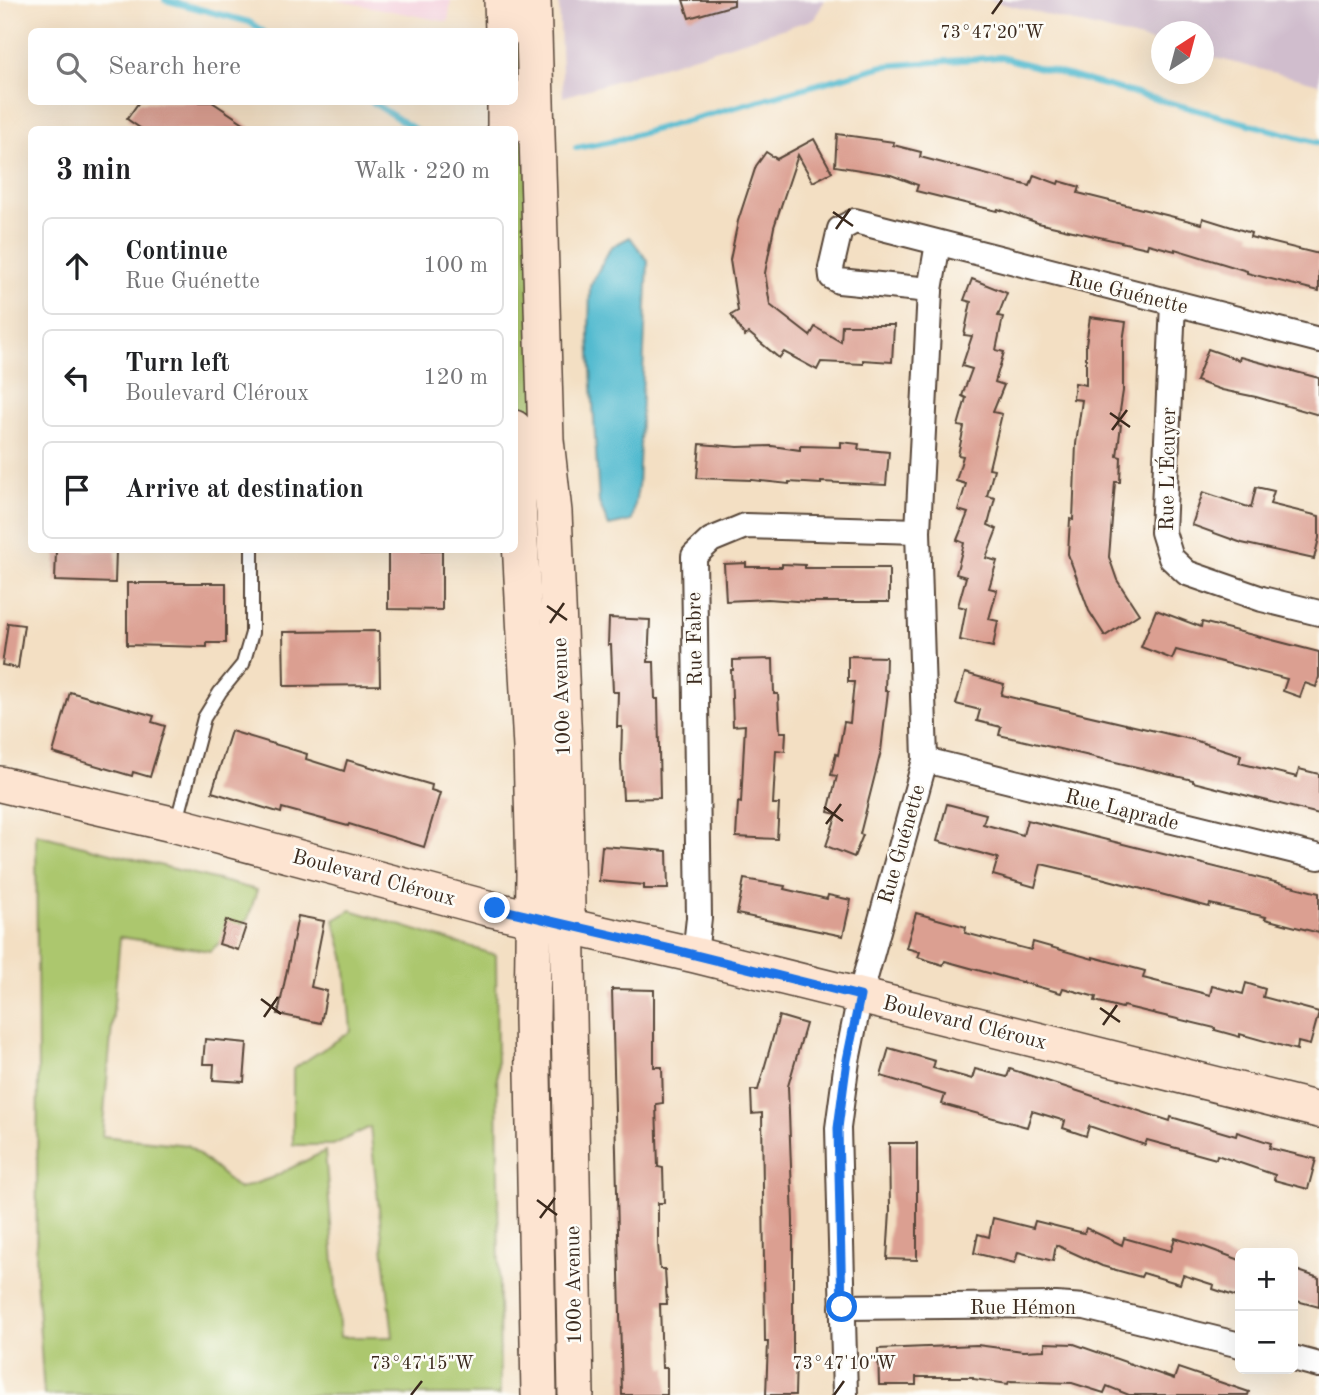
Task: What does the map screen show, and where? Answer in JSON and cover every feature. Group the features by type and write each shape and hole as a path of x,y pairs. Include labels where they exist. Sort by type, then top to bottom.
{"street":[{"path":"502,0 503,28"},
{"name":"100e Avenue","path":"533,0 546,440 554,512 564,746 576,1395"},
{"path":"505,105 505,126"},
{"name":"Rue Guénette","path":"930,290 839,281 832,276 831,268 840,229 855,221 1319,340"},
{"name":"Rue Guénette","path":"845,1395 838,1128 847,1060 860,996 925,760 918,531 930,290 938,243"},
{"name":"Rue L'Écuyer","path":"1173,303 1163,532 1171,558 1187,573 1262,599 1319,613"},
{"name":"100e Avenue","path":"518,503 531,748 534,874 532,1018 539,1395"},
{"name":"Rue Fabre","path":"695,954 699,918 694,556 711,540 745,526 918,531"},
{"name":"Rue Laprade","path":"925,760 1319,857"},
{"name":"Boulevard Cléroux","path":"0,784 176,825 533,918 695,954 1319,1110"},
{"name":"Rue Hémon","path":"842,1307 1085,1307 1235,1344"},
{"path":"1298,1360 1319,1365"}],"lane":[{"path":"176,825 204,718 220,692 243,664 252,633 252,553"}],"shaded area":[{"path":"335,0 451,0 448,22"},
{"path":"559,0 825,0 814,19 563,97"},
{"path":"988,0 1319,0 1319,84 1214,58 1214,21 1151,21 1151,41"}],"green space":[{"path":"522,0 549,675 523,454 518,280 518,126 515,126 515,105 518,105 518,28 515,28"},
{"path":"36,834 257,890 248,919 210,951 120,937 102,1136 188,1145 239,1189 271,1178 325,1151 340,1337 393,1337 370,1127 333,1145 293,1145 293,1069 351,1031 345,960 334,920 351,910 496,955 500,1395 44,1395 36,1276"}],"water":[{"path":"630,237 648,261 638,487 632,521 609,526 599,503 589,336 590,286 611,247"}],"building":[{"path":"683,0 734,0 734,5 689,18"},
{"path":"137,105 216,105 248,126 137,126 127,119"},
{"path":"837,134 894,142 893,145 921,152 920,157 1030,186 1034,175 1058,184 1059,181 1080,187 1078,193 1202,224 1203,218 1251,233 1250,237 1319,254 1319,291 1247,273 1175,249 1148,244 1147,248 1038,223 998,209 997,211 916,191 918,185 891,175 835,166"},
{"path":"814,139 832,172 813,182 798,155 774,227 765,273 770,305 810,336 815,327 841,342 842,325 894,325 892,362 821,362 817,370 784,352 779,358 749,333 745,336 731,315 738,311 730,260 738,221 756,166 766,152 777,159"},
{"path":"972,279 1007,293 998,316 1003,317 996,350 1004,352 995,382 1004,385 993,412 1002,414 989,468 994,469 987,496 995,498 988,525 997,529 986,558 997,561 989,588 997,590 989,619 998,621 993,647 960,640 966,608 958,606 966,577 956,574 964,543 957,540 968,513 958,510 966,484 956,481 963,456 958,455 964,427 958,426 966,398 962,396 972,369 962,366 972,336 964,335 971,302 964,300"},
{"path":"1090,317 1126,322 1123,341 1123,391 1118,424 1121,425 1117,456 1121,457 1120,482 1115,482 1109,557 1117,580 1139,614 1105,636 1089,611 1068,554 1082,400 1073,399 1075,383 1086,385 1086,344"},
{"path":"1208,349 1239,360 1240,357 1319,378 1319,415 1196,381"},
{"path":"841,442 859,444 858,449 889,452 886,485 821,482 789,484 697,478 700,444 772,446 800,450 800,446 841,447"},
{"path":"1256,487 1274,491 1270,504 1319,516 1319,538 1314,559 1242,543 1192,525 1203,492 1251,508"},
{"path":"56,553 116,553 115,583 55,581"},
{"path":"388,553 442,553 442,610 388,609"},
{"path":"746,563 746,567 782,567 782,564 805,565 805,568 889,568 889,602 768,599 726,601 724,564"},
{"path":"127,583 226,583 226,643 207,643 207,647 127,645"},
{"path":"1156,610 1201,627 1202,622 1319,652 1319,677 1316,687 1305,683 1300,697 1283,691 1287,679 1176,650 1172,659 1141,647"},
{"path":"609,618 650,620 648,662 654,662 655,699 658,699 660,798 623,799 622,727 617,727 618,692 613,692 611,645 608,645"},
{"path":"8,623 24,625 18,668 2,665"},
{"path":"379,631 380,685 284,686 283,632"},
{"path":"848,656 886,657 885,691 888,691 881,751 860,834 863,835 854,857 826,846 837,814 828,812 837,776 831,775 844,722 850,723 854,682 848,682"},
{"path":"773,659 774,694 778,694 780,732 786,732 785,751 776,750 773,804 779,804 777,839 736,837 738,802 741,803 745,725 733,726 733,660"},
{"path":"965,673 1004,684 1001,695 1194,740 1241,755 1239,763 1297,777 1299,769 1319,774 1319,814 1193,780 999,735 1001,727 977,721 980,710 956,704"},
{"path":"70,692 154,716 152,722 165,726 150,777 133,772 132,776 53,753"},
{"path":"231,731 307,754 306,759 344,771 347,760 432,785 431,790 440,793 424,847 349,824 348,826 282,808 281,813 212,792"},
{"path":"947,804 986,814 983,824 1023,835 1027,820 1319,893 1319,933 1265,919 1266,917 1210,904 1209,907 1041,864 1035,887 993,875 998,858 937,841"},
{"path":"602,846 667,851 668,889 644,889 644,885 599,881"},
{"path":"744,879 785,886 784,889 827,899 828,895 851,900 843,936 737,914"},
{"path":"916,913 966,927 965,933 1031,950 1033,942 1093,957 1145,971 1143,978 1210,995 1212,986 1243,994 1246,983 1265,989 1263,997 1319,1012 1310,1045 1298,1042 1297,1050 1240,1034 1240,1037 1215,1028 1095,1001 1096,997 1063,988 1061,993 945,961 943,965 918,957 920,952 906,948"},
{"path":"298,916 324,921 311,987 327,991 321,1023 278,1014"},
{"path":"226,920 246,926 238,950 219,944"},
{"path":"612,989 654,990 654,1067 662,1067 663,1103 656,1104 658,1167 663,1168 664,1203 658,1203 658,1244 660,1269 665,1269 667,1304 660,1304 662,1368 667,1368 667,1395 622,1395"},
{"path":"779,1016 806,1024 788,1086 795,1395 766,1395 768,1342 765,1342 762,1113 752,1114 751,1090 758,1090"},
{"path":"205,1039 247,1043 244,1082 213,1080 214,1064 203,1064"},
{"path":"889,1048 935,1061 933,1068 972,1079 975,1069 1007,1077 1010,1069 1170,1121 1171,1117 1271,1143 1269,1148 1316,1159 1308,1189 1274,1180 1275,1175 1217,1155 1216,1159 1147,1140 1145,1145 1089,1126 1086,1136 1063,1128 1065,1121 1032,1111 1027,1127 942,1104 945,1095 881,1076"},
{"path":"889,1143 917,1143 917,1260 887,1259 890,1211"},
{"path":"993,1218 1033,1228 1035,1221 1084,1233 1086,1228 1122,1245 1124,1238 1171,1251 1175,1238 1235,1258 1235,1296 1213,1289 1214,1285 1183,1275 1180,1284 1143,1273 1141,1277 1102,1266 1056,1245 1053,1261 1018,1252 1015,1263 974,1253 978,1234 989,1237"},
{"path":"1298,1271 1319,1278 1319,1307 1298,1301"},
{"path":"1045,1343 1074,1344 1174,1379 1178,1368 1249,1392 1248,1395 1129,1395 1107,1386 1104,1393 1072,1383 1009,1381 1008,1384 973,1377 916,1377 916,1385 879,1385 878,1349 977,1345 1023,1351 1045,1350"}],"waterway":[{"path":"165,0 249,22 258,28"},
{"path":"576,148 617,140 883,66 1000,57 1319,143"},
{"path":"377,105 410,126"}],"route":[{"path":"495,908 860,996 847,1060 838,1128 842,1307"}]}
